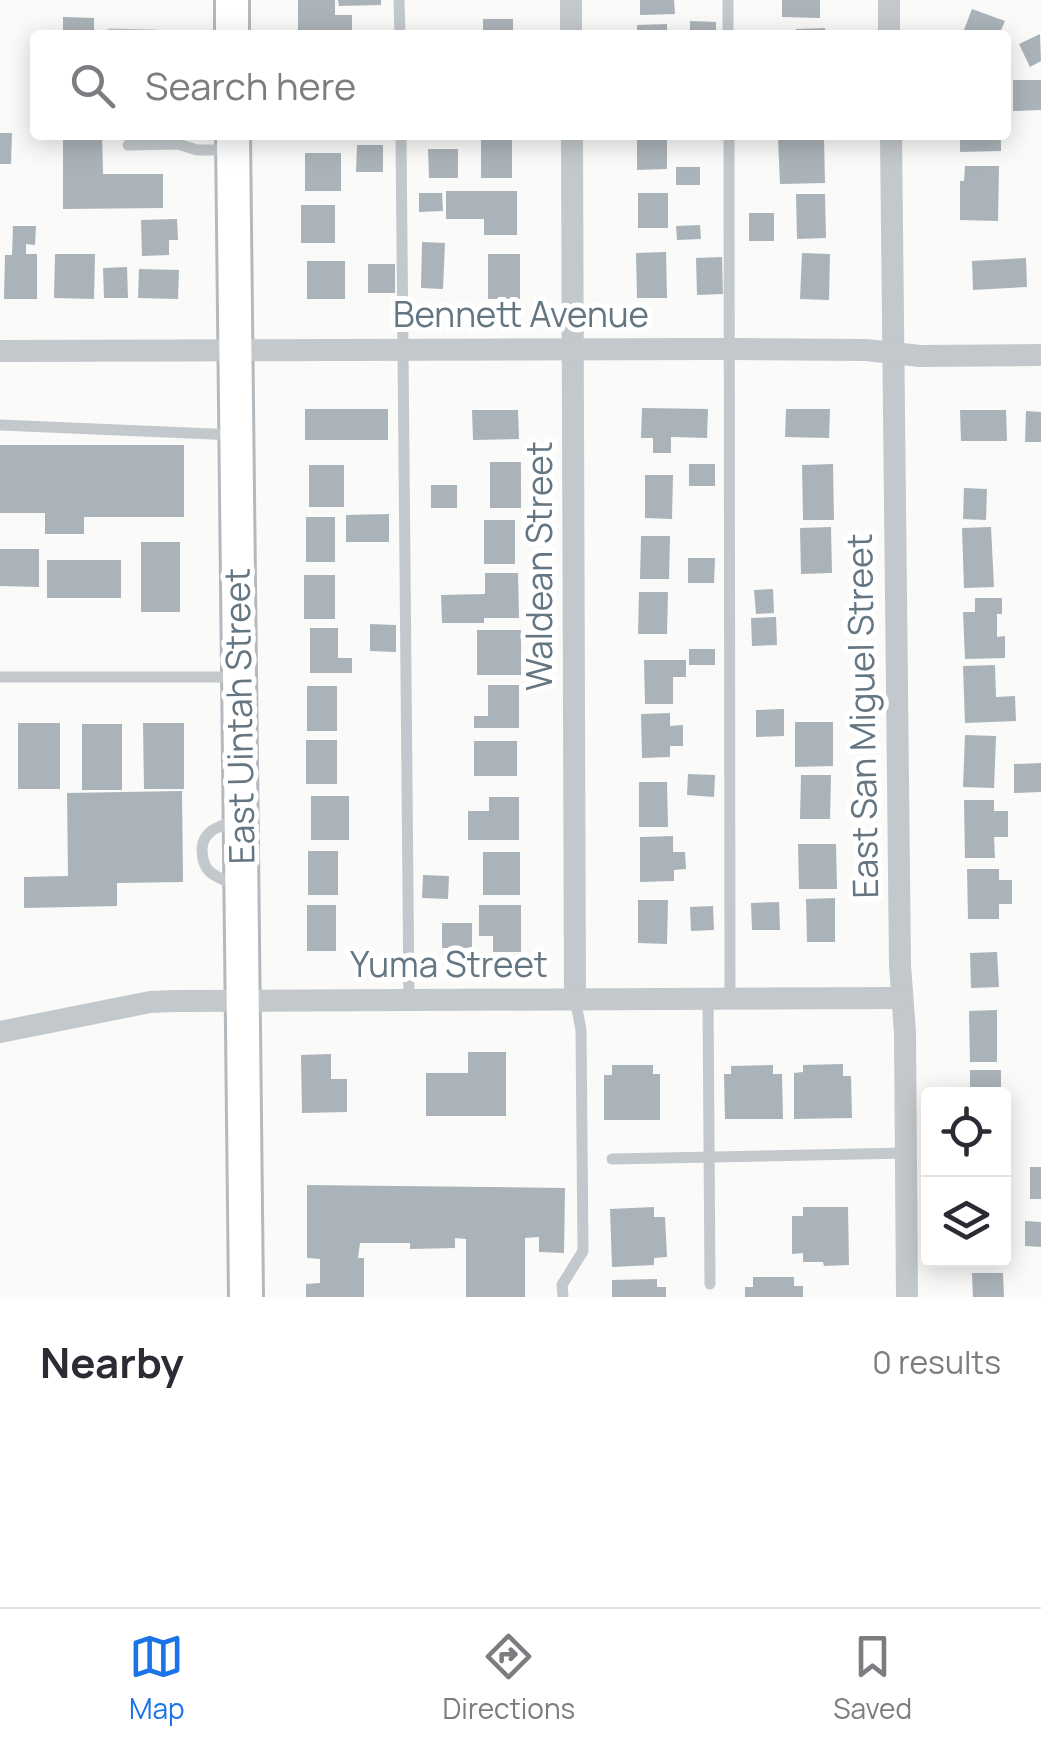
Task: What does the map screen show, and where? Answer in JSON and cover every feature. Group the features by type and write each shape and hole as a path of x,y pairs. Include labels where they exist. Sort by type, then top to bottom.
{"main road":[{"path":"232,0 232,30"},
{"name":"East Uintah Street","path":"233,142 246,1297"}],"street":[{"path":"571,0 571,30"},
{"path":"889,0 890,30"},
{"name":"Waldean Street","path":"572,140 574,998"},
{"name":"East San Miguel Street","path":"890,140 907,1297"},
{"name":"Bennett Avenue","path":"0,351 730,349 1041,356"},
{"name":"Yuma Street","path":"0,1032 150,1002 902,998"}],"lane":[{"path":"399,0 400,30"},
{"path":"728,0 728,30"},
{"path":"401,140 409,1000"},
{"path":"710,1284 707,1157 719,998 730,349 729,140"},
{"path":"128,145 178,144 198,150 233,142"},
{"path":"0,426 236,434"},
{"path":"0,678 239,678"},
{"path":"563,1297 562,1285 583,1252 582,1030 574,998"},
{"path":"612,1159 906,1153"}],"building":[{"path":"298,0 335,0 335,15 352,15 352,30 298,30"},
{"path":"338,0 381,0 381,5 339,6"},
{"path":"640,0 674,0 675,14 640,15"},
{"path":"782,0 820,0 820,18 782,17"},
{"path":"972,9 1005,21 1001,30 964,30"},
{"path":"63,17 94,18 94,30 63,30"},
{"path":"483,19 513,19 513,30 483,30"},
{"path":"690,21 716,22 716,30 690,30"},
{"path":"667,24 667,30 637,30 637,25"},
{"path":"1040,34 1041,61 1030,67 1019,44"},
{"path":"1013,80 1041,80 1041,110 1013,111"},
{"path":"0,133 12,133 11,164 0,164"},
{"path":"63,140 102,140 103,174 163,174 163,208 63,209"},
{"path":"481,140 512,140 512,178 481,178"},
{"path":"637,140 667,140 667,169 637,170"},
{"path":"778,140 824,140 825,183 780,184"},
{"path":"960,140 1001,140 1001,151 960,152"},
{"path":"357,145 383,145 383,172 356,172"},
{"path":"428,149 458,149 458,178 429,178"},
{"path":"305,153 341,153 341,191 305,191"},
{"path":"965,166 999,166 998,221 960,220 960,181 964,181"},
{"path":"676,167 700,167 700,185 676,185"},
{"path":"446,191 517,191 517,235 484,235 484,219 446,219"},
{"path":"419,193 442,193 443,211 419,212"},
{"path":"638,193 668,193 668,228 638,228"},
{"path":"796,194 825,194 826,238 797,239"},
{"path":"301,205 335,205 335,243 301,243"},
{"path":"749,213 774,213 774,241 749,241"},
{"path":"177,219 178,240 169,240 169,255 142,256 141,220"},
{"path":"700,225 701,239 677,240 676,226"},
{"path":"13,226 36,226 35,245 26,244 26,254 37,254 37,299 4,299 5,255 12,255"},
{"path":"422,242 445,243 443,289 421,288"},
{"path":"666,252 667,298 637,298 636,253"},
{"path":"802,253 830,254 829,300 800,299"},
{"path":"55,254 95,254 94,299 54,298"},
{"path":"488,254 520,254 520,299 488,299"},
{"path":"722,257 723,294 697,295 696,258"},
{"path":"1026,258 1027,287 973,290 972,261"},
{"path":"307,261 345,261 345,299 307,299"},
{"path":"368,264 395,264 395,293 368,293"},
{"path":"127,267 128,298 104,298 103,268"},
{"path":"139,269 179,270 178,299 138,298"},
{"path":"642,408 708,409 707,438 671,437 671,453 653,453 653,438 641,438"},
{"path":"305,409 388,409 388,440 305,440"},
{"path":"786,409 830,409 829,438 785,437"},
{"path":"472,410 518,410 519,439 473,440"},
{"path":"960,410 1006,410 1007,441 961,441"},
{"path":"1026,411 1041,412 1041,442 1025,442"},
{"path":"0,445 184,445 184,517 84,517 84,534 45,534 45,513 0,513"},
{"path":"490,462 521,462 521,508 490,508"},
{"path":"689,464 715,464 715,486 689,486"},
{"path":"833,464 834,520 803,520 802,465"},
{"path":"309,465 344,465 344,507 309,507"},
{"path":"645,475 673,475 672,519 645,518"},
{"path":"431,485 457,485 457,508 431,508"},
{"path":"964,488 987,489 986,520 963,519"},
{"path":"389,514 389,542 346,542 346,515"},
{"path":"306,517 335,517 335,562 306,562"},
{"path":"484,520 515,520 515,564 484,564"},
{"path":"831,527 832,573 801,574 800,528"},
{"path":"991,527 994,587 964,588 962,528"},
{"path":"641,536 670,536 669,579 640,579"},
{"path":"141,542 180,542 180,612 141,612"},
{"path":"0,549 39,549 39,587 0,586"},
{"path":"688,558 715,558 714,583 688,583"},
{"path":"47,560 121,560 121,598 47,598"},
{"path":"485,573 518,573 519,618 442,623 441,595 485,594"},
{"path":"304,575 335,575 335,619 304,619"},
{"path":"773,589 774,613 756,614 754,590"},
{"path":"639,592 668,592 667,634 638,634"},
{"path":"975,598 1002,598 997,637 1005,636 1005,658 965,659 963,612 975,612"},
{"path":"776,617 777,645 752,646 751,618"},
{"path":"370,624 396,625 396,652 370,651"},
{"path":"310,628 338,628 338,658 352,658 352,673 310,673"},
{"path":"477,630 521,630 521,675 477,675"},
{"path":"689,649 715,649 715,665 689,665"},
{"path":"644,660 686,660 686,677 673,677 673,704 645,704"},
{"path":"995,665 996,697 1015,696 1016,721 965,723 963,666"},
{"path":"488,685 519,685 519,728 474,728 474,716 488,716"},
{"path":"307,686 337,686 337,731 307,731"},
{"path":"784,709 784,736 756,737 756,710"},
{"path":"670,713 670,726 683,725 683,746 670,746 670,757 642,758 641,714"},
{"path":"795,722 833,722 833,766 795,767"},
{"path":"18,723 60,723 60,789 18,789"},
{"path":"143,723 184,723 184,789 144,789"},
{"path":"82,724 122,724 122,790 82,790"},
{"path":"965,735 996,736 994,788 963,787"},
{"path":"306,740 337,740 337,784 306,784"},
{"path":"474,741 517,741 517,776 474,776"},
{"path":"1041,763 1041,792 1014,793 1014,764"},
{"path":"688,774 715,775 714,797 687,795"},
{"path":"801,775 831,775 830,819 800,819"},
{"path":"639,782 667,782 668,827 639,827"},
{"path":"182,791 183,882 117,883 117,906 24,908 24,877 68,876 67,793"},
{"path":"311,796 349,796 349,840 311,840"},
{"path":"489,797 519,797 519,840 468,840 468,811 489,811"},
{"path":"964,800 994,800 994,811 1008,811 1008,837 994,837 995,858 965,858"},
{"path":"673,836 673,852 685,852 686,869 674,870 674,881 640,882 640,837"},
{"path":"798,844 836,844 837,889 799,889"},
{"path":"308,851 338,851 338,895 308,895"},
{"path":"483,852 520,852 520,895 483,895"},
{"path":"967,869 999,869 999,880 1012,880 1012,904 999,904 999,919 968,919"},
{"path":"423,875 449,876 448,899 422,898"},
{"path":"835,898 835,942 807,942 806,899"},
{"path":"638,900 668,900 667,944 638,943"},
{"path":"779,902 780,930 752,930 751,903"},
{"path":"307,905 336,905 336,951 307,951"},
{"path":"479,905 521,905 521,952 493,952 493,936 479,936"},
{"path":"713,906 714,930 691,931 690,907"},
{"path":"442,923 472,923 472,948 442,948"},
{"path":"997,952 999,987 971,988 970,953"},
{"path":"997,1010 997,1062 970,1062 969,1011"},
{"path":"468,1052 506,1052 506,1116 426,1116 426,1073 468,1073"},
{"path":"331,1054 331,1079 347,1079 347,1112 302,1113 301,1055"},
{"path":"843,1064 843,1076 851,1076 852,1118 794,1119 794,1073 803,1072 803,1065"},
{"path":"612,1065 653,1065 653,1074 660,1074 660,1120 604,1120 604,1075 612,1075"},
{"path":"773,1065 773,1074 782,1074 783,1119 725,1119 724,1074 731,1074 731,1066"},
{"path":"970,1070 1001,1070 1001,1087 970,1087"},
{"path":"1030,1167 1041,1167 1041,1199 1030,1199"},
{"path":"307,1185 565,1188 564,1253 539,1252 539,1237 525,1238 525,1297 466,1297 466,1239 455,1238 455,1248 410,1249 410,1243 360,1243 358,1258 364,1258 364,1297 306,1297 306,1284 320,1283 320,1259 307,1258"},
{"path":"654,1207 654,1217 665,1217 667,1257 654,1258 654,1265 612,1267 610,1209"},
{"path":"803,1207 848,1207 849,1265 803,1262 803,1253 792,1254 792,1216 803,1216"},
{"path":"1025,1221 1041,1222 1041,1247 1025,1246"},
{"path":"972,1273 1003,1273 1004,1297 973,1297"},
{"path":"753,1277 794,1277 794,1286 803,1286 803,1297 745,1297 745,1287 753,1287"},
{"path":"657,1279 657,1287 666,1287 666,1297 612,1297 612,1280"}]}
